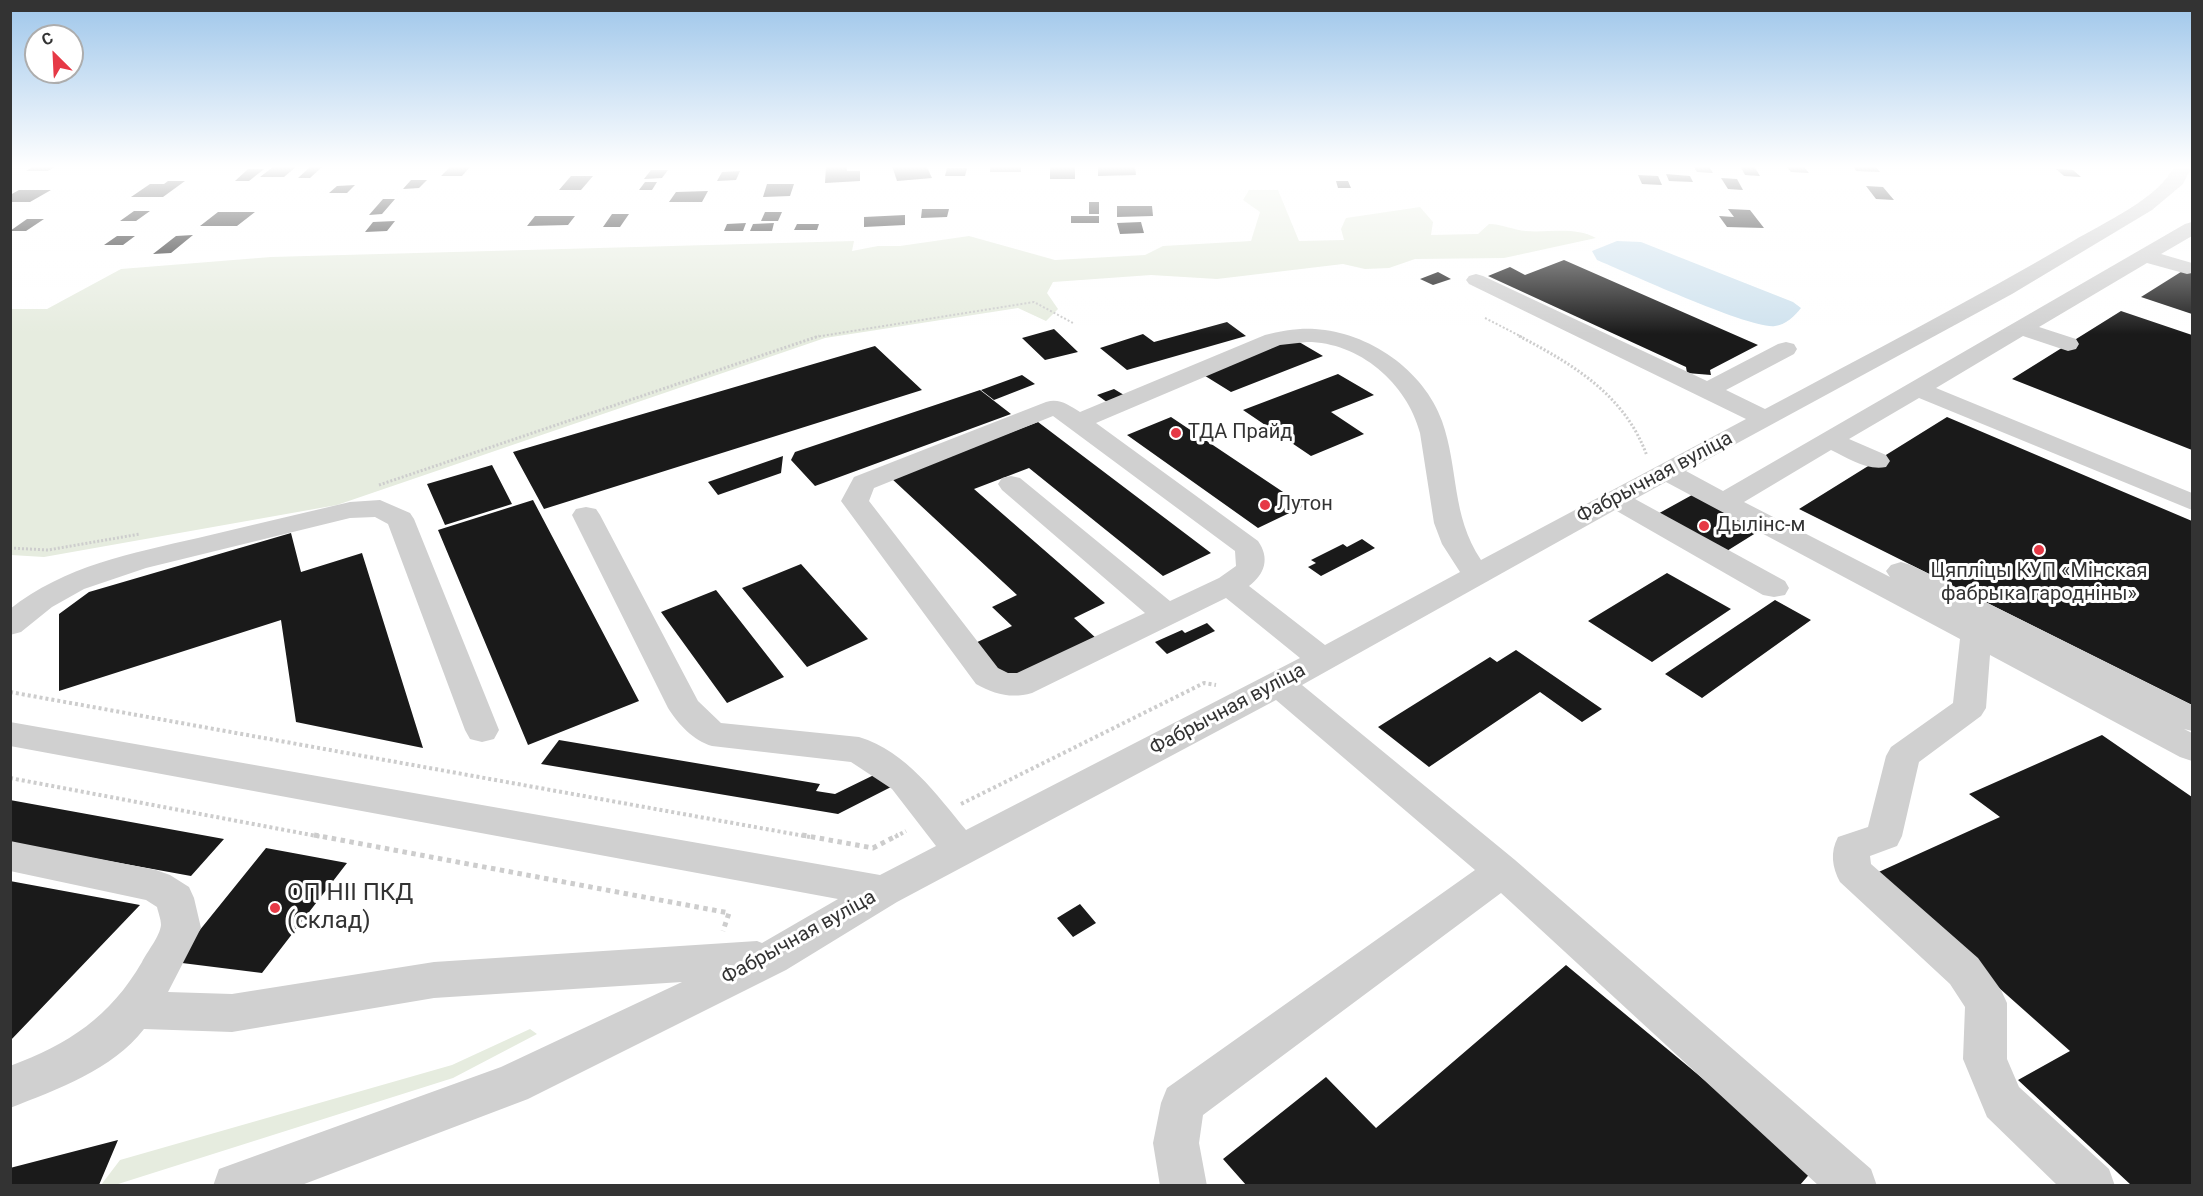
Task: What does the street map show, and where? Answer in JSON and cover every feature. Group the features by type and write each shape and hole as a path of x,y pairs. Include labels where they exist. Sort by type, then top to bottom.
{"street":[{"name":"Фабрычная вуліца","path":"236,1185 512,1084 772,958 883,891 1273,687 1765,417 2005,290 2119,222"},
{"path":"1733,496 2193,228"},
{"path":"2145,256 2187,268"},
{"path":"1476,280 1765,417"},
{"path":"2022,328 2068,344"},
{"path":"1077,422 1273,340 1298,335 1327,336 1351,343 1384,361 1407,382 1428,419 1448,524 1455,542 1476,575"},
{"path":"1707,391 1786,349"},
{"path":"1918,389 2193,502"},
{"path":"1055,407 1248,547 1253,561 1247,575 1229,585 1021,685 1002,684 987,676 855,501 862,483 1055,407"},
{"path":"1830,440 1877,460"},
{"path":"1659,476 1733,496 2193,719"},
{"path":"1011,484 1167,615"},
{"path":"1733,496 1976,633 2193,748"},
{"path":"1615,499 1774,588"},
{"path":"10,625 41,600 74,582 137,561 350,510 380,508 400,519 482,730"},
{"path":"586,515 686,708 712,734 859,750 904,780 961,850"},
{"path":"1229,585 1322,659"},
{"path":"1976,633 1969,708 1903,756 1884,836 1851,848 1853,872 1964,970 1986,1003 1985,1059 2004,1102 2092,1185"},
{"path":"1273,687 1502,871 1854,1185"},
{"path":"10,734 883,891"},
{"path":"10,856 156,886 175,898 181,928 135,1011 105,1039 53,1071 10,1087"},
{"path":"1184,1185 1176,1143 1183,1103 1502,871"},
{"path":"135,1011 232,1013 434,980 772,958"}],"path":[{"path":"379,486 825,334 1034,302 1073,323"},
{"path":"1485,318 1564,362 1605,392 1630,417 1659,476"},
{"path":"10,548 48,550 151,532"},
{"path":"10,692 873,848 1204,683 1273,687"},
{"path":"10,778 729,913 711,962"}],"shaded area":[{"path":"1257,222 1291,222 1299,241 1344,240 1341,229 1344,222 1433,222 1431,235 1478,234 1489,224 1526,231 1579,232 1596,238 1504,258 1415,259 1389,268 1365,269 1343,264 1217,279 1151,275 1053,282 1047,293 1058,309 1046,321 1018,308 825,338 337,505 44,557 11,555 11,309 47,309 121,269 271,257 854,241 852,251 969,236 1055,260 1145,255 1163,246 1251,241"},
{"path":"530,1029 537,1034 453,1078 115,1185 101,1185 120,1160 452,1065"}],"water":[{"path":"1617,241 1641,242 1793,302 1801,308 1790,320 1775,326 1762,325 1716,310 1597,260 1592,251"}],"building":[{"path":"23,222 40,222 26,231 10,231"},
{"path":"205,222 242,222 237,226 200,226"},
{"path":"373,222 394,222 387,231 365,232"},
{"path":"530,222 570,222 568,225 527,226"},
{"path":"607,222 624,222 620,227 603,227"},
{"path":"864,222 905,222 905,225 864,227"},
{"path":"1071,222 1099,222 1099,223"},
{"path":"1141,222 1144,233 1120,234 1117,223"},
{"path":"1723,222 1759,222 1764,228 1727,227"},
{"path":"746,223 743,231 724,231 727,224"},
{"path":"774,223 772,231 750,231 753,224"},
{"path":"797,224 819,224 817,230 794,230"},
{"path":"193,235 171,253 153,254 176,236"},
{"path":"117,236 135,236 123,245 104,245"},
{"path":"1564,260 1758,345 1710,370 1711,375 1687,373 1686,367 1488,276 1510,267 1525,275"},
{"path":"2192,265 2192,314 2141,297"},
{"path":"1438,272 1451,279 1433,285 1420,279"},
{"path":"2121,311 2192,335 2192,450 2012,379"},
{"path":"1227,322 1246,336 1127,370 1100,348 1143,334 1154,342"},
{"path":"1054,329 1078,352 1045,360 1022,338"},
{"path":"1294,339 1323,356 1231,392 1202,374"},
{"path":"875,346 922,390 544,509 513,452"},
{"path":"1338,374 1374,395 1331,412 1364,434 1311,456 1243,410"},
{"path":"1022,375 1035,384 994,400 981,390"},
{"path":"1114,389 1129,398 1111,405 1097,395"},
{"path":"980,390 1011,414 815,486 791,460 795,452"},
{"path":"1171,417 1304,506 1258,528 1127,435"},
{"name":"Цяпліцы КУП «Мінская фабрыка гародніны»","path":"1947,417 2192,521 2192,705 1799,509"},
{"path":"1038,422 1211,553 1163,576 1029,468 974,489 1105,603 1074,618 1097,639 1010,682 973,644 1012,626 992,607 1017,595 891,478"},
{"path":"783,456 781,473 718,495 708,482"},
{"path":"492,465 512,504 445,525 427,484"},
{"path":"1692,495 1759,531 1722,554 1654,516"},
{"path":"533,500 639,701 528,745 438,530"},
{"path":"291,533 301,572 362,553 423,748 296,722 281,620 59,691 59,614 89,592"},
{"path":"1362,539 1375,548 1321,576 1308,567 1316,563 1311,560 1343,544 1347,547"},
{"path":"801,564 868,639 807,667 742,588"},
{"path":"1667,573 1731,609 1652,662 1588,621"},
{"path":"716,590 784,677 727,703 661,612"},
{"path":"1775,600 1811,620 1702,698 1665,674"},
{"path":"1207,623 1215,631 1167,654 1155,642 1182,630 1185,633"},
{"path":"1516,650 1602,709 1582,722 1540,692 1429,767 1378,727 1490,657 1497,662"},
{"path":"2102,735 2192,797 2192,1185 2131,1185 2018,1080 2070,1051 1872,875 2000,817 1969,794"},
{"path":"559,740 820,784 816,791 835,794 878,773 891,787 838,814 541,764"},
{"path":"10,800 224,839 191,876 10,843"},
{"path":"266,848 347,863 262,973 174,962"},
{"path":"10,881 140,905 10,1041"},
{"path":"1080,904 1096,923 1073,937 1057,918"},
{"path":"1566,965 1813,1170 1800,1185 1246,1185 1223,1159 1326,1077 1376,1128"},
{"path":"118,1140 99,1185 10,1185 10,1168"}],"place":[{"name":"ТДА Прайд","path":"1176,433"},
{"name":"Лутон","path":"1265,505"},
{"name":"Дылінс-м","path":"1704,526"},
{"name":"Цяпліцы КУП «Мінская фабрыка гародніны»","path":"2039,550"},
{"name":"ОП НII ПКД (склад)","path":"275,908"}]}
